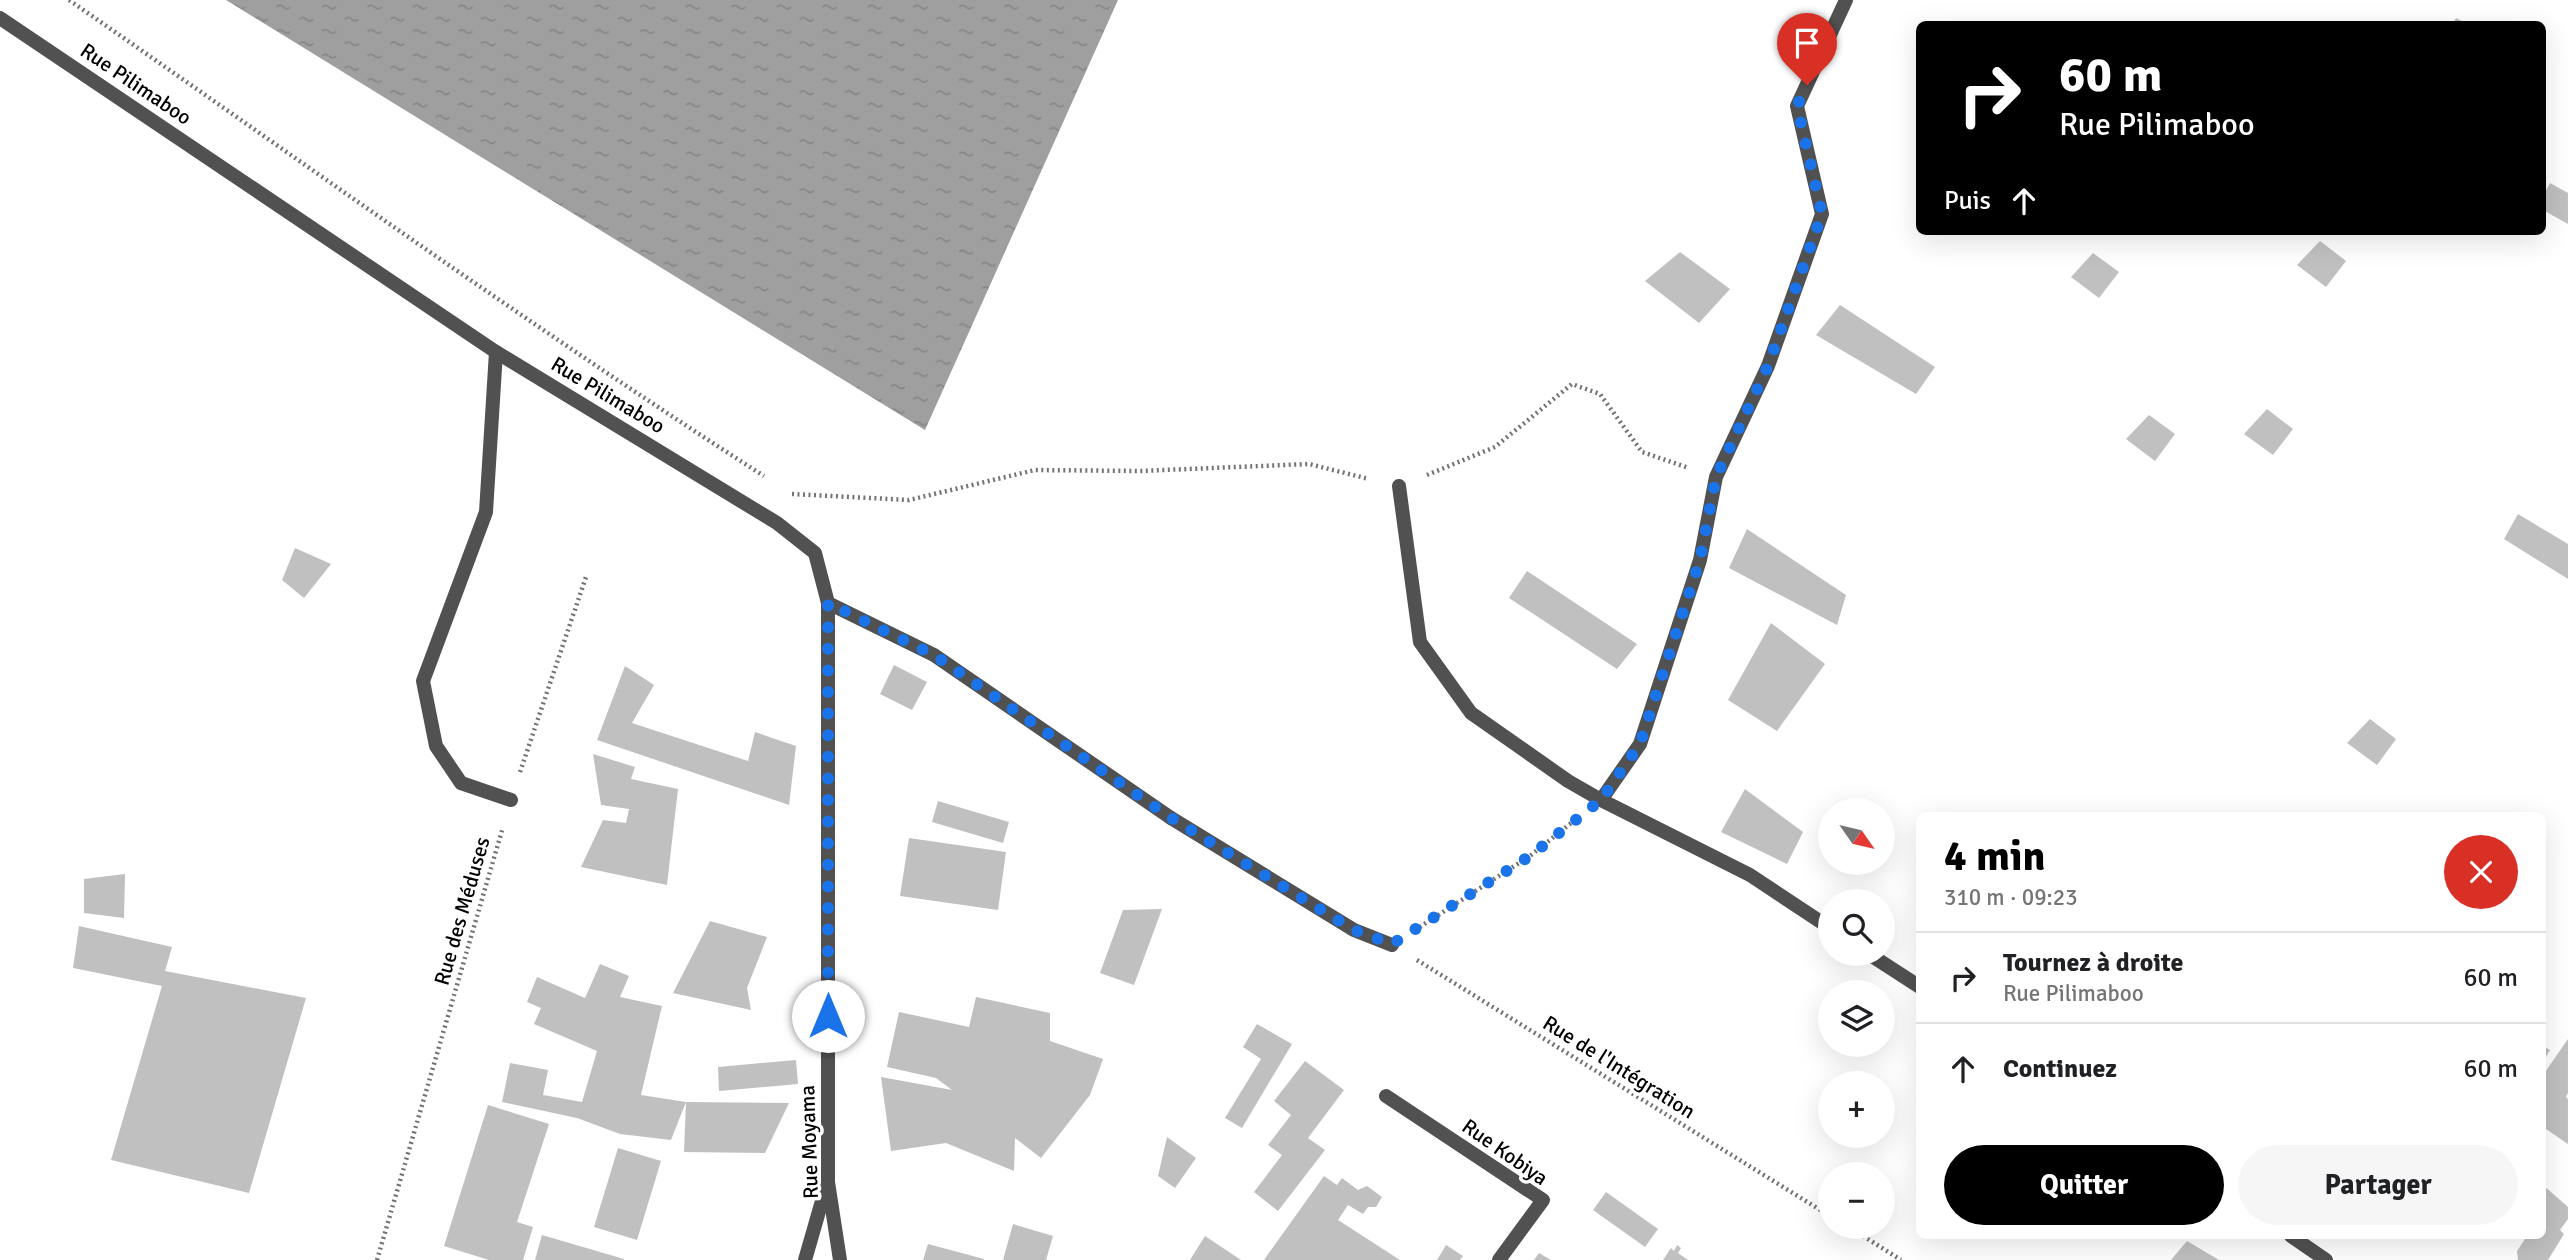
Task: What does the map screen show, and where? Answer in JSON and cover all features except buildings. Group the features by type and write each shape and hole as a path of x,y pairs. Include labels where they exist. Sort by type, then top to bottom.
{"street":[{"path":"1601,800 1640,744 1700,560 1716,477 1768,366 1822,214 1797,106 1846,0"},
{"name":"Rue Pilimaboo","path":"0,18 496,352 777,523 815,553 828,603"},
{"path":"496,352 486,512 423,681 436,746 461,783 511,800"},
{"path":"1399,486 1420,642 1471,713 1568,781 1750,875 1818,920"},
{"path":"828,603 934,655 1171,818 1354,930 1392,944"},
{"name":"Rue Moyama","path":"828,603 828,1182 839,1260"},
{"path":"1888,966 1916,984"},
{"name":"Rue Kobiya","path":"1386,1096 1543,1200 1499,1260"},
{"path":"805,1260 828,1182"},
{"path":"2295,1239 2326,1260"}],"path":[{"path":"69,0 478,284 773,482"},
{"path":"784,488 795,495 909,500 1035,470 1140,471 1309,464 1399,486 1495,447 1572,384 1600,394 1642,452 1716,477"},
{"name":"Rue des Méduses","path":"377,1260 511,800 587,574"},
{"path":"1392,944 1530,856 1601,800"},
{"name":"Rue de l'Intégration","path":"1392,944 1818,1209"},
{"path":"1868,1239 1901,1260"}],"water":[{"path":"226,0 1118,0 925,430"}],"route":[{"path":"828,1016 828,603 934,655 1171,818 1354,930 1392,944 1530,856 1601,800 1640,744 1700,560 1716,477 1768,366 1822,214 1797,106 1807,85"}]}
